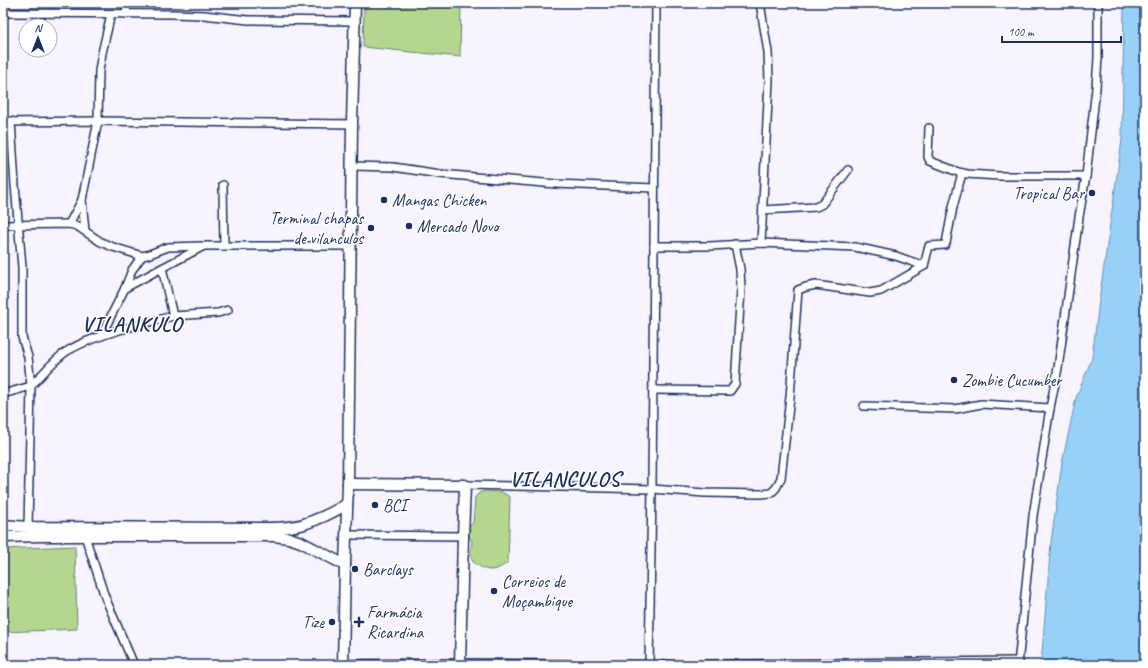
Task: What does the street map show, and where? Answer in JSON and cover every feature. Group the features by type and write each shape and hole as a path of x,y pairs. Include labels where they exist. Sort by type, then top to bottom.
{"main road":[{"path":"344,664 348,484 352,124 356,3"},
{"path":"348,484 465,485 460,664"},
{"path":"3,525 28,527 288,527 304,524 333,512 347,504"},
{"path":"3,537 274,536 289,538 301,542 345,565"}],"street":[{"path":"126,14 127,3"},
{"path":"649,665 656,3"},
{"path":"760,3 768,52 769,80 761,243"},
{"path":"344,664 649,665 1019,663 1033,516 1050,408 1058,368 1086,176 1096,88 1098,58 1098,3"},
{"path":"3,13 204,15 248,20 355,21"},
{"path":"85,231 82,200 98,121 102,54 111,14"},
{"path":"3,122 98,121 352,124"},
{"path":"11,122 22,267 22,336 28,357 31,386 28,527"},
{"path":"930,128 928,157 930,160 962,173 999,176 1086,176"},
{"path":"352,166 392,167 440,174 556,184 654,188"},
{"path":"763,210 816,207 822,204 848,170"},
{"path":"465,485 652,489 705,493 771,493 776,488 781,478 782,471 790,396 798,290 816,285 875,293 924,266 929,246 945,245 962,173"},
{"path":"223,185 224,246"},
{"path":"69,224 82,200"},
{"path":"3,225 69,224 77,226 101,242 142,256 168,248 204,246 350,246"},
{"path":"654,246 710,246 761,243 855,247 896,256 924,266"},
{"path":"653,390 730,391 733,388 735,384 741,289 740,269 735,244"},
{"path":"125,288 204,246"},
{"path":"101,336 125,288 132,270 142,256"},
{"path":"162,268 173,316"},
{"path":"3,394 31,386 64,353 101,336 173,316 218,313 228,310"},
{"path":"864,406 956,409 981,404 1050,408"},
{"path":"347,535 463,536"},
{"path":"85,536 99,583 134,665"}],"green space":[{"path":"364,3 461,3 460,57 363,47"},
{"path":"485,491 502,492 510,497 508,562 494,570 479,566 473,562 471,558 472,541 469,537 469,526 473,523 475,497 479,493"},
{"path":"75,546 77,629 3,632 3,549"}],"water":[{"path":"1124,3 1145,3 1145,665 1041,665 1051,542 1062,463 1076,398 1092,358 1122,140"}],"place":[{"name":"Tropical Bar","path":"1092,193"},
{"name":"Mangas Chicken","path":"384,200"},
{"name":"Mercado Novo","path":"409,226"},
{"name":"Terminal chapas de vilanculos","path":"371,228"},
{"name":"Zombie Cucumber","path":"954,380"},
{"name":"BCI","path":"375,505"},
{"name":"Barclays","path":"355,569"},
{"name":"Correios de Moçambique","path":"494,591"},
{"name":"Tize","path":"332,622"},
{"name":"Farmácia Ricardina","path":"359,622"}],"district":[{"name":"VILANKULO","path":"132,324"},
{"name":"VILANCULOS","path":"565,479"}]}
